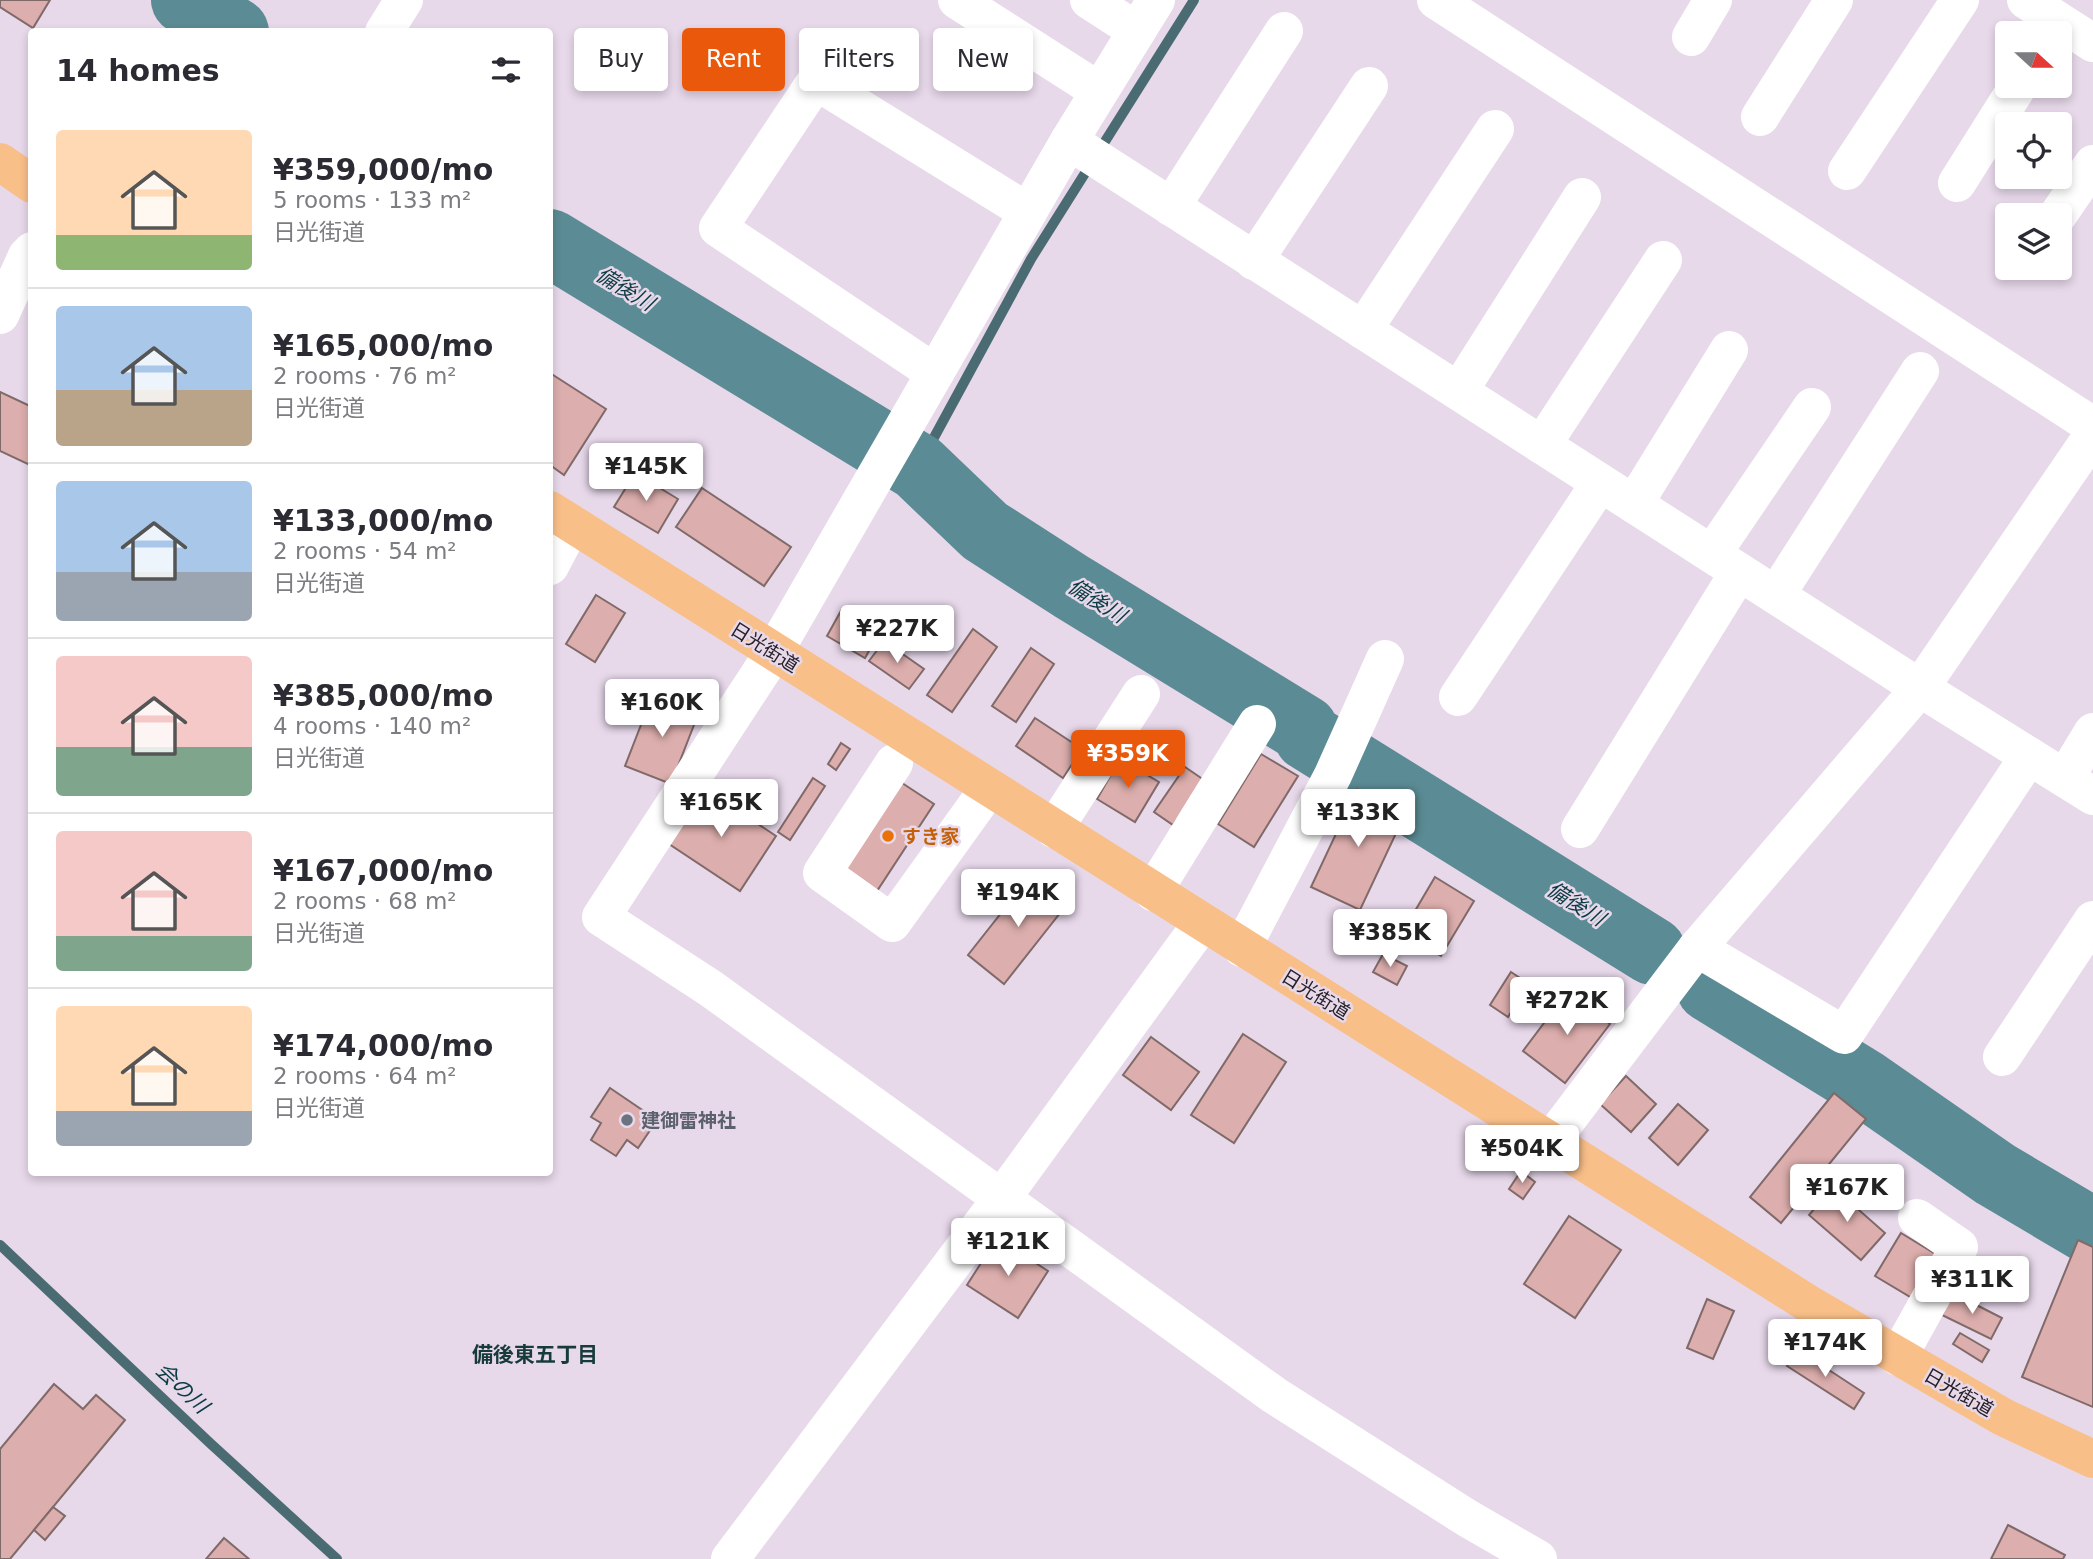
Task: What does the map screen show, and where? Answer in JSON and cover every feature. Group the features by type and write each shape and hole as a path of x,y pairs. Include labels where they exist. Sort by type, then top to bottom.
{"highway":[{"path":"0,162 28,181"},
{"name":"日光街道","path":"561,517 1812,1306 2003,1417 2093,1459"}],"street":[{"path":"386,28 404,0"},
{"path":"957,0 1099,91"},
{"path":"1089,0 1147,15 1069,141 774,652 601,917 710,988 1274,1395 1467,1518 1538,1559"},
{"path":"1436,0 2093,426"},
{"path":"1691,37 1713,0"},
{"path":"1760,117 1834,0"},
{"path":"1847,171 1960,0"},
{"path":"2026,0 2061,18 2093,43"},
{"path":"1171,207 1284,31"},
{"path":"935,373 718,228 816,80 1028,212"},
{"path":"1254,261 1369,86"},
{"path":"1957,183 2010,98"},
{"path":"1363,330 1495,129"},
{"path":"1069,141 1920,688 2079,787 2093,732"},
{"path":"2067,203 2093,164"},
{"path":"1459,391 1582,197"},
{"path":"0,315 28,255"},
{"path":"1542,445 1663,260"},
{"path":"1633,504 1729,350"},
{"path":"1776,595 1920,371"},
{"path":"1580,829 1812,407"},
{"path":"1550,1142 1697,948 1920,688 2093,435"},
{"path":"1458,697 1600,483"},
{"path":"553,553 561,517"},
{"path":"1242,948 1333,775 1385,659"},
{"path":"1054,830 1141,694"},
{"path":"1153,892 1257,724"},
{"path":"1697,948 1844,1035 2029,756"},
{"path":"894,763 822,873 892,923 989,788"},
{"path":"2002,1057 2093,920"},
{"path":"730,1559 1001,1199 1202,923"},
{"path":"1898,1357 1959,1247 1917,1218"}],"building":[{"path":"0,0 50,0 33,28 0,7"},
{"path":"553,375 606,409 564,475 553,467"},
{"path":"0,392 28,405 28,464 0,451"},
{"path":"635,473 678,499 658,533 614,507"},
{"path":"702,488 791,547 764,586 676,527"},
{"path":"596,595 625,613 595,662 566,644"},
{"path":"842,609 880,631 865,658 827,636"},
{"path":"973,629 997,647 952,712 927,695"},
{"path":"884,641 924,669 909,689 869,661"},
{"path":"1031,648 1054,664 1016,722 992,706"},
{"path":"653,694 699,712 671,784 625,766"},
{"path":"1035,718 1082,749 1063,778 1016,746"},
{"path":"841,743 850,749 836,770 828,764"},
{"path":"1261,754 1298,776 1254,847 1218,824"},
{"path":"1120,759 1159,782 1135,822 1097,799"},
{"path":"1185,767 1204,780 1173,825 1154,812"},
{"path":"813,778 825,786 790,840 778,832"},
{"name":"すき家","path":"899,781 934,804 877,891 842,868"},
{"path":"703,787 776,836 740,891 666,842"},
{"path":"1357,789 1406,812 1360,910 1311,887"},
{"path":"1032,874 1068,903 1004,984 968,955"},
{"path":"1435,877 1474,901 1441,956 1402,933"},
{"path":"1383,954 1407,966 1397,985 1373,972"},
{"path":"1511,972 1529,984 1508,1017 1490,1005"},
{"path":"1568,991 1610,1024 1565,1083 1523,1051"},
{"path":"1243,1034 1286,1062 1234,1143 1191,1115"},
{"path":"1151,1037 1199,1072 1171,1110 1123,1075"},
{"path":"1626,1076 1656,1104 1631,1132 1600,1104"},
{"path":"610,1088 657,1120 638,1148 627,1140 616,1156 591,1140 601,1123 591,1117"},
{"path":"1834,1093 1866,1119 1781,1223 1750,1197"},
{"path":"1678,1104 1708,1130 1678,1165 1649,1138"},
{"path":"1521,1171 1535,1182 1523,1199 1509,1189"},
{"path":"1833,1187 1885,1233 1861,1260 1809,1215"},
{"path":"1569,1216 1621,1250 1575,1318 1524,1284"},
{"path":"1901,1233 1937,1255 1912,1298 1875,1276"},
{"path":"997,1238 1048,1271 1018,1318 967,1285"},
{"path":"2078,1240 2093,1247 2093,1407 2022,1377"},
{"path":"1953,1293 2002,1318 1991,1339 1942,1315"},
{"path":"1707,1299 1734,1311 1713,1359 1687,1348"},
{"path":"1960,1333 1989,1350 1982,1362 1953,1344"},
{"path":"1797,1349 1864,1393 1854,1409 1787,1366"},
{"path":"54,1384 83,1409 96,1395 125,1420 10,1559 0,1559 0,1449"},
{"path":"53,1507 65,1516 45,1540 34,1530"},
{"path":"2008,1525 2065,1555 2063,1559 1991,1559"},
{"path":"224,1538 249,1559 206,1559"}],"waterway":[{"name":"備後川","path":"185,0 229,28"},
{"path":"918,467 1031,259 1194,0"},
{"name":"備後川","path":"553,245 918,467 985,531 1304,729 1308,737 1652,951"},
{"name":"備後川","path":"1710,988 1864,1083 1995,1174 2093,1232"},
{"name":"会の川","path":"0,1245 337,1559"}],"place":[{"name":"すき家","path":"888,836"},
{"name":"建御雷神社","path":"627,1120"}],"district":[{"name":"備後東五丁目","path":"535,1355"}]}
